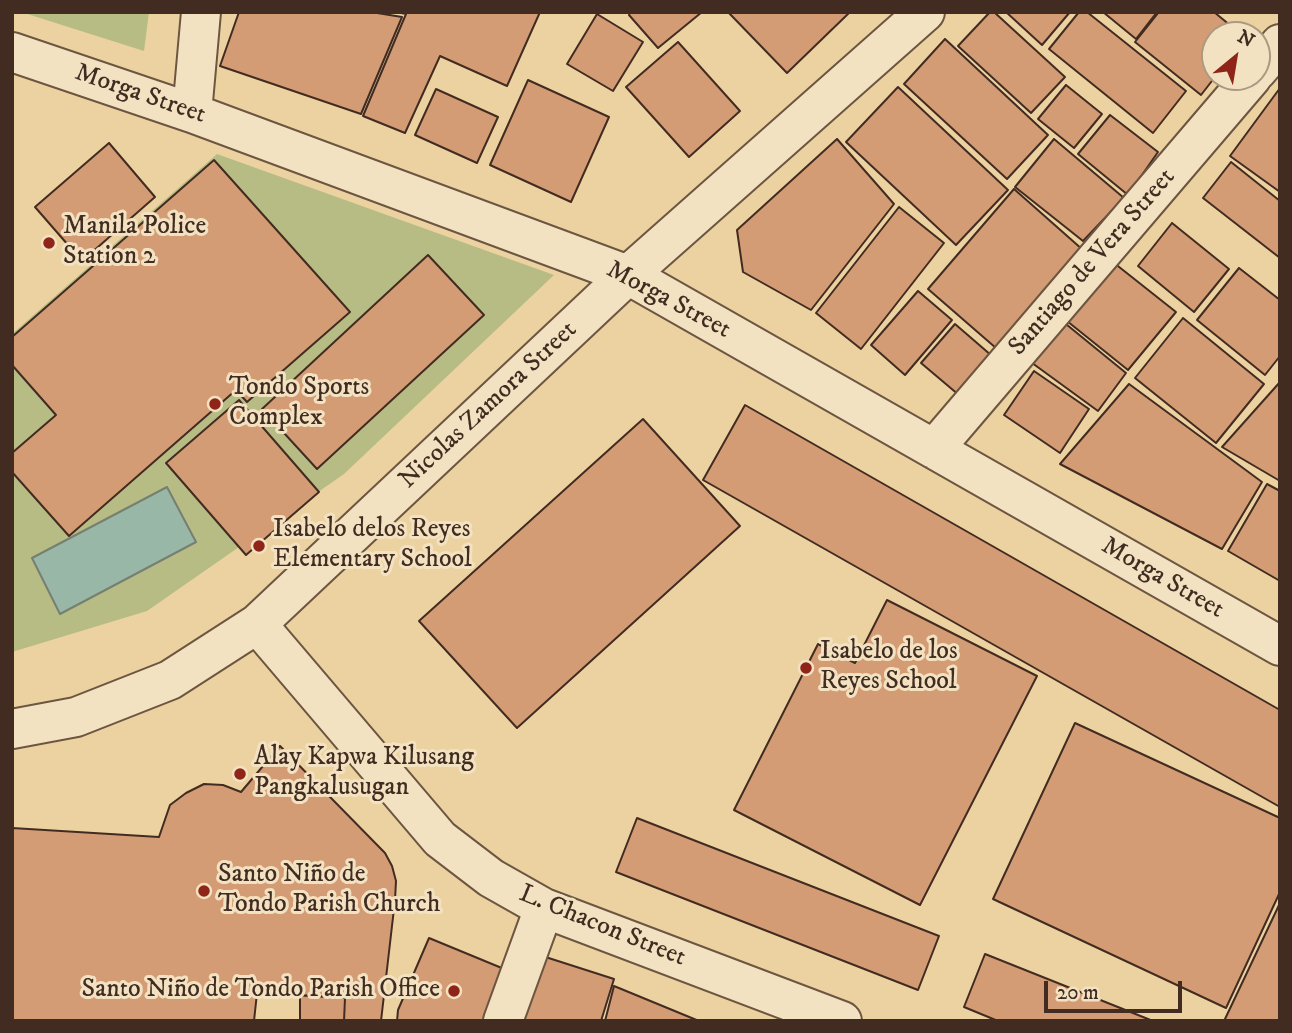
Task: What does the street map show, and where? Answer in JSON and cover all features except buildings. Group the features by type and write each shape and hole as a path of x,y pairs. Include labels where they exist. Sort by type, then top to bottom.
{"street":[{"path":"192,113 201,12"},
{"name":"Nicolas Zamora Street","path":"12,729 76,717 170,680 257,624 628,275 925,12"},
{"name":"Morga Street","path":"12,52 192,113 628,275 1280,646"},
{"name":"Santiago de Vera Street","path":"934,449 1240,91"},
{"name":"L. Chacon Street","path":"257,624 440,839 491,878 544,908 842,1021"},
{"path":"503,1021 544,908"}],"green space":[{"path":"21,12 149,12 144,51"},
{"name":"Tondo Sports Complex","path":"217,154 554,275 344,474 147,611 12,652 12,334"}],"shaded area":[{"path":"167,487 196,542 60,614 32,558"}],"place":[{"name":"Manila Police Station 2","path":"49,243"},
{"name":"Tondo Sports Complex","path":"215,404"},
{"name":"Isabelo delos Reyes Elementary School","path":"259,546"},
{"name":"Isabelo de los Reyes School","path":"806,668"},
{"name":"Alay Kapwa Kilusang Pangkalusugan","path":"240,774"},
{"name":"Santo Niño de Tondo Parish Church","path":"204,891"},
{"name":"Santo Niño de Tondo Parish Office","path":"454,991"}]}
